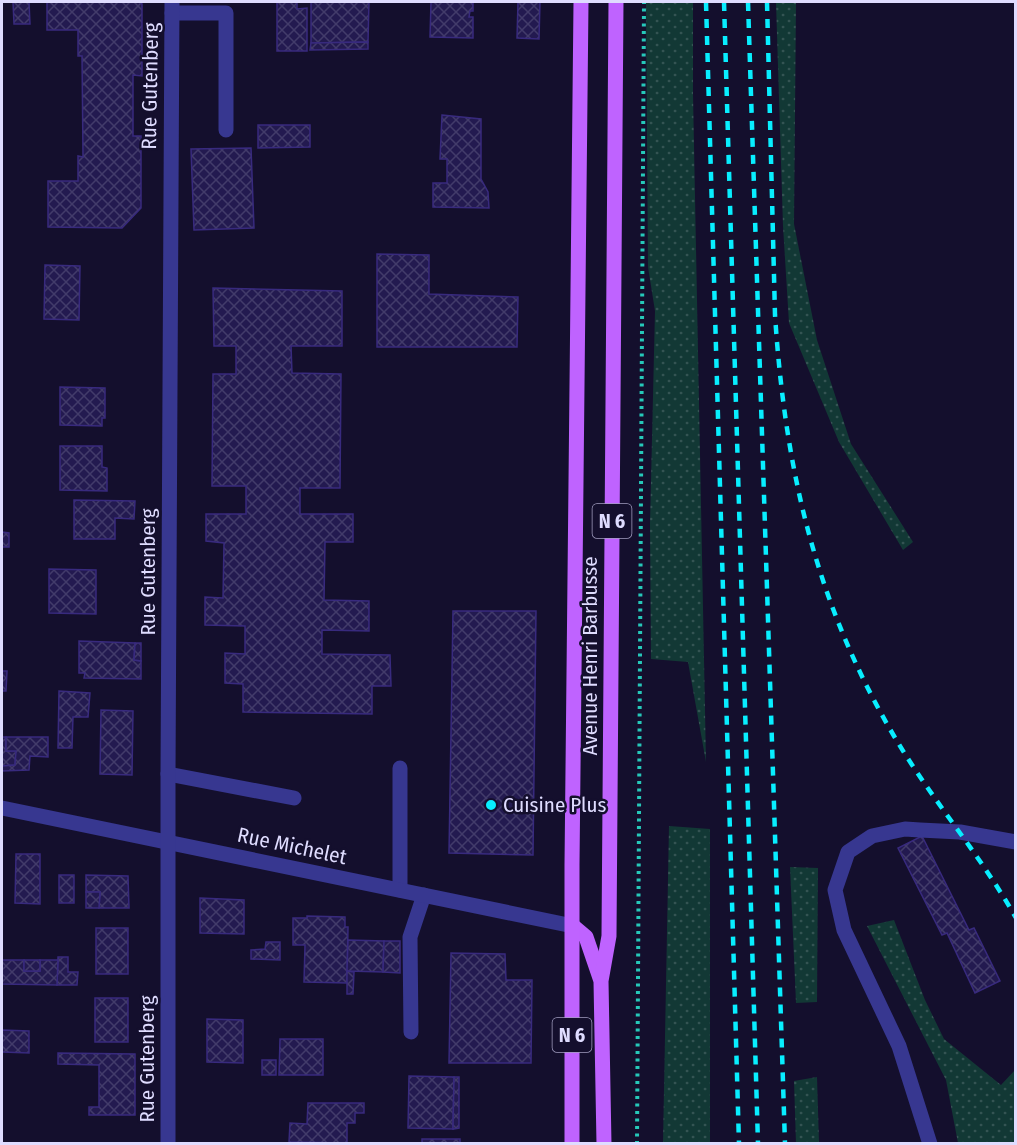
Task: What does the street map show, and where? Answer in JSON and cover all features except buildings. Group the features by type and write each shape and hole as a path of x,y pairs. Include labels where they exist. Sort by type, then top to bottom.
{"main road":[{"name":"Avenue Henri Barbusse","path":"572,1143 572,859 582,81 581,2"},
{"name":"Avenue Henri Barbusse","path":"604,1143 601,981 609,927 616,2"},
{"path":"573,926 586,937 601,981"}],"street":[{"path":"172,7 226,13 226,130"},
{"name":"Rue Gutenberg","path":"168,1143 172,7"},
{"path":"400,768 400,890"},
{"path":"168,774 294,798"},
{"name":"Rue Michelet","path":"2,808 573,926"},
{"path":"930,1143 899,1046 844,930 835,890 848,852 872,836 905,830 960,831 1016,842"},
{"path":"411,1032 410,937 424,895"}],"path":[{"path":"637,1143 644,2"}],"green space":[{"path":"646,2 693,2 706,762 688,662 651,659 650,524 655,311 648,267"},
{"path":"776,2 796,2 794,224 817,340 851,444 913,542 903,550 839,442 789,323 783,226"},
{"path":"669,826 710,829 710,1143 663,1143"},
{"path":"790,867 818,868 817,1002 796,1003"},
{"path":"894,920 925,1000 944,1039 1001,1085 1015,1070 1015,1143 958,1143 946,1080 867,926"},
{"path":"817,1077 819,1143 796,1143 794,1081"}],"railway":[{"path":"706,2 739,1144"},
{"path":"724,2 758,1144"},
{"path":"748,2 785,1144"},
{"path":"767,2 775,315 787,426 796,480 809,533 824,584 843,635 867,686 908,759 987,871 1016,918"}],"place":[{"name":"Cuisine Plus","path":"491,805"}]}
